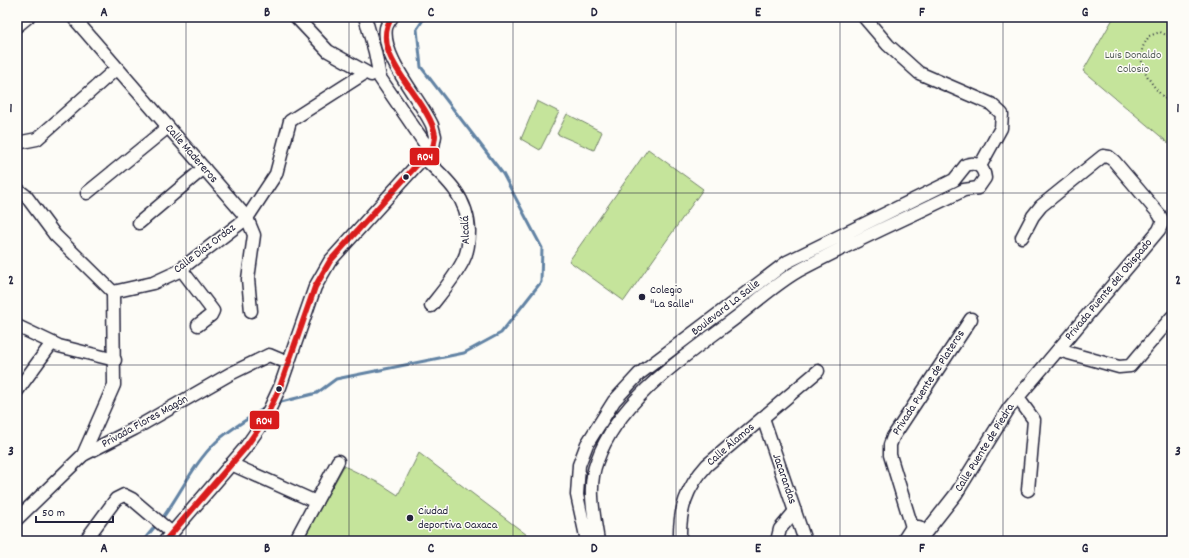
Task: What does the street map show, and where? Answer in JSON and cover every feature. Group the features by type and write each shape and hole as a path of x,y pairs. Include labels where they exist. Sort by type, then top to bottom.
{"street":[{"path":"17,26 28,17"},
{"name":"Calle Madereros","path":"73,17 247,218 254,235 248,279 251,311"},
{"path":"296,17 328,51 365,74 380,78 366,17"},
{"path":"86,541 112,504 120,496 128,496 152,516 168,534 231,464 253,438 269,411 280,388 315,287 330,261 427,155 435,136 432,125 394,61 387,44 386,27 392,17"},
{"path":"864,17 888,45 919,73 991,104 1002,114 1001,128 980,166"},
{"path":"17,143 37,139 117,68"},
{"name":"Calle Díaz Ordaz","path":"113,292 162,280 181,268 247,218 276,174 290,120 365,74"},
{"name":"Alcalá","path":"380,78 427,155 460,196 467,212 469,239 464,261 431,306"},
{"path":"87,193 168,127"},
{"name":"Privada Puente del Obispado","path":"1022,237 1033,216 1041,206 1103,156 1109,156 1114,161 1159,214 1162,221 1159,230 1058,350"},
{"name":"Boulevard La Salle","path":"587,541 577,495 580,465 587,444 614,401 640,374 787,262 954,180 966,165 973,164 980,166 984,172 985,178 978,188 964,190 798,271 684,357 632,403 603,445 596,462 592,478 592,505 598,541"},
{"path":"140,223 204,168"},
{"path":"17,189 26,196 55,235 113,292 115,360 114,385 83,455"},
{"path":"181,268 213,311 211,315 198,325"},
{"path":"1058,350 1126,368 1134,362 1172,317"},
{"name":"Privada Puente de Plateros","path":"912,527 890,455 890,445 893,437 971,319"},
{"path":"17,326 52,343 115,360"},
{"path":"17,391 52,343"},
{"name":"Calle Puente de Piedra","path":"923,535 953,499 1003,416 1058,350"},
{"name":"Privada Flores Magón","path":"17,518 83,455 134,429 230,374 269,355 288,363"},
{"name":"Calle Álamos","path":"680,541 681,510 685,496 691,485 707,465 818,371"},
{"path":"1018,398 1034,420 1028,490"},
{"name":"Jacarandas","path":"763,418 805,541"},
{"path":"295,541 338,461"},
{"path":"231,464 316,502"},
{"path":"777,541 780,529 794,511"},
{"path":"902,541 912,527 923,535"}],"path":[{"path":"1172,38 1160,32 1149,36 1142,51 1145,72 1165,99 1172,104"}],"green space":[{"name":"Luis Donaldo Colosio","path":"1114,17 1172,17 1172,146 1083,71"},
{"path":"537,101 559,112 540,150 521,139"},
{"path":"567,114 602,132 594,150 557,134"},
{"path":"648,149 703,189 624,301 569,261"},
{"name":"Ciudad deportiva Oaxaca","path":"419,453 535,541 302,541 344,466 381,484 398,495"}],"waterway":[{"path":"277,403 317,393 336,379 464,353 501,333 541,282 542,248 503,174 421,67 417,29 425,17"},
{"path":"161,520 200,460 216,442 266,407"},
{"path":"143,541 157,524"}],"transit line":[{"name":"R04","path":"165,541 245,448 264,421 280,387 315,287 330,261 433,147 435,135 431,121 393,62 387,46 386,32 392,17"}],"place":[{"name":"Colegio \"La Salle\"","path":"642,297"},
{"name":"Ciudad deportiva Oaxaca","path":"410,518"}]}
